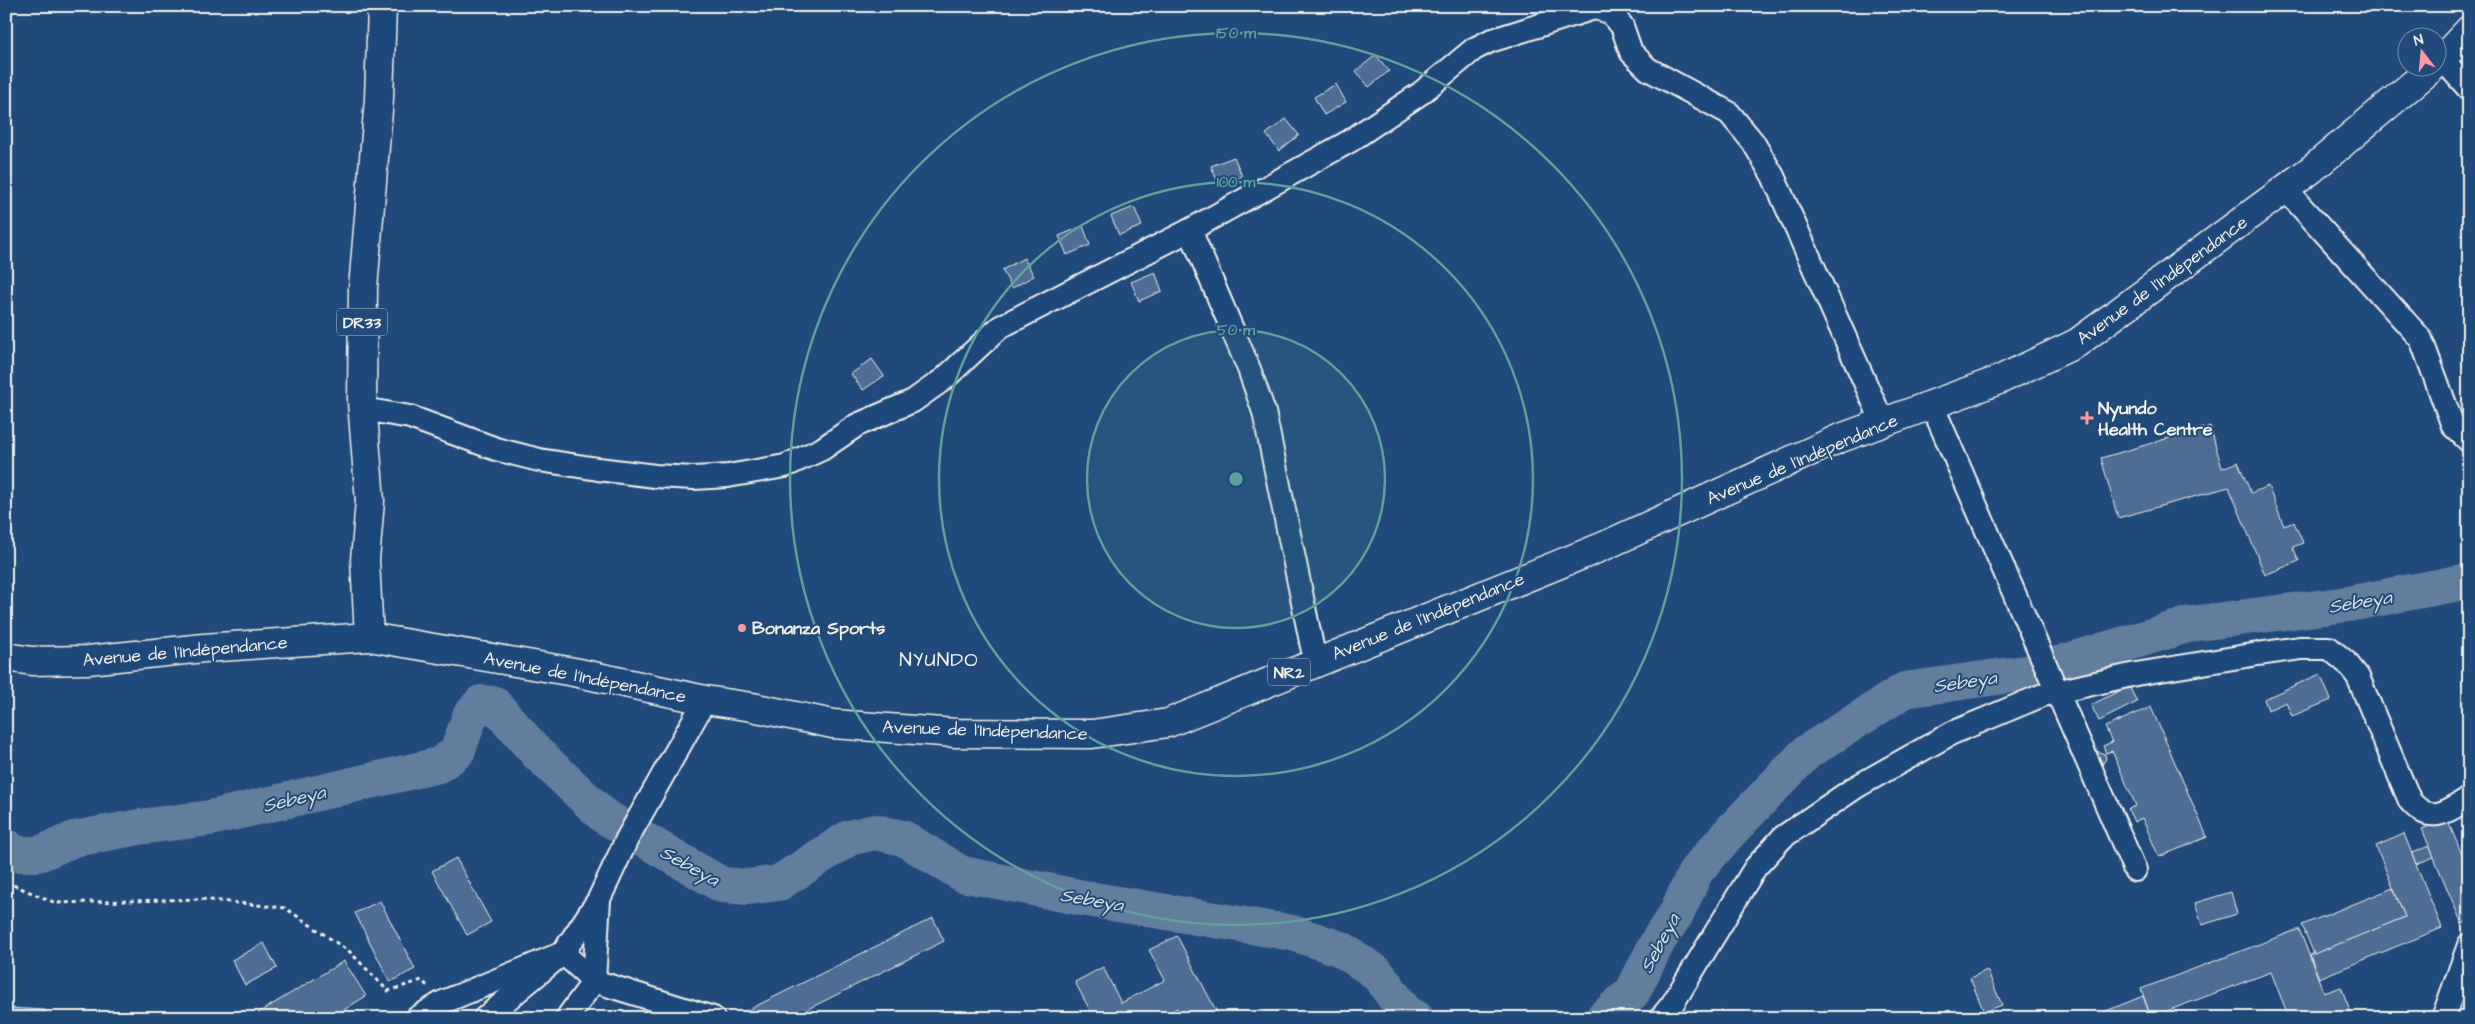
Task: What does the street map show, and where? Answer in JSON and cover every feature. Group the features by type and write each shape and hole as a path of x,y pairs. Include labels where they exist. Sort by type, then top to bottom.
{"main road":[{"name":"DR33","path":"369,637 365,560 370,500 363,409 363,288 379,99 382,6"},
{"name":"Avenue de l'Indépendance","path":"2448,52 2469,30"},
{"name":"Avenue de l'Indépendance","path":"6,657 32,661 88,660 204,648 369,637 574,672 705,700 752,706 833,724 956,733 1092,734 1168,723 1315,661 1604,546 1838,439 1999,380 2077,343 2285,189 2419,78"}],"street":[{"path":"363,409 410,416 505,451 539,460 598,469 655,476 694,478 728,476 785,466 822,449 857,425 913,401 944,379 1000,327 1190,230 1350,142 1421,93 1474,50 1490,41 1594,7 1610,12 1622,26 1632,52 1648,69 1729,113 1753,142 1773,176 1883,423"},
{"path":"2448,72 2469,89"},
{"path":"2285,189 2420,339 2453,426 2469,441"},
{"path":"1190,230 1249,369 1264,412 1315,661"},
{"path":"1932,405 2135,870"},
{"path":"2050,675 2136,674 2301,648 2329,648 2347,663 2358,677 2410,801 2418,811 2430,816 2451,809 2469,798"},
{"path":"1661,1018 1683,986 1755,868 1783,837 1856,786 1952,732 2042,695 2050,675"},
{"path":"485,1018 563,953 599,899 627,839 705,700"},
{"path":"567,1018 594,981 599,899"},
{"path":"2443,1018 2469,946"},
{"path":"417,1018 441,1003 563,953"},
{"path":"563,953 594,981 713,1018"}],"path":[{"path":"6,882 56,903 201,899 285,908 350,952 388,991 422,980 441,1003"}],"building":[{"path":"1376,55 1389,71 1369,87 1356,71"},
{"path":"1336,84 1346,102 1324,115 1314,97"},
{"path":"1286,119 1299,135 1279,151 1266,134"},
{"path":"1234,157 1242,176 1219,185 1211,166"},
{"path":"1134,207 1142,226 1119,235 1111,216"},
{"path":"1083,226 1090,245 1067,255 1059,236"},
{"path":"1024,258 1034,276 1012,288 1002,270"},
{"path":"1155,272 1162,291 1139,301 1131,282"},
{"path":"872,359 884,376 863,390 851,374"},
{"path":"2210,426 2222,468 2238,462 2251,493 2268,486 2284,526 2294,522 2303,543 2293,547 2299,561 2265,575 2229,487 2118,518 2101,458"},
{"path":"2320,674 2331,700 2292,716 2286,702 2268,710 2264,699"},
{"path":"2129,686 2137,702 2099,721 2091,705"},
{"path":"2151,707 2207,837 2159,857 2142,818 2134,822 2128,809 2136,806 2112,751 2106,753 2103,746 2112,742 2105,727"},
{"path":"2096,751 2105,754 2106,759 2101,766 2092,753"},
{"path":"2447,819 2469,871 2469,921 2462,924 2422,829"},
{"path":"2404,834 2442,928 2319,978 2310,955 2405,917 2376,846"},
{"path":"2429,846 2434,857 2416,864 2412,853"},
{"path":"456,858 491,922 467,935 432,871"},
{"path":"2393,888 2405,917 2314,954 2302,925"},
{"path":"2231,892 2237,914 2202,925 2195,903"},
{"path":"380,901 415,969 390,982 355,913"},
{"path":"933,918 944,941 790,1018 744,1018 742,1013"},
{"path":"2299,929 2324,993 2341,987 2353,1018 2289,1018 2271,972 2151,1017 2141,989"},
{"path":"1177,936 1220,1018 1182,1018 1177,1008 1159,1018 1094,1018 1075,982 1103,967 1121,1003 1165,980 1149,950"},
{"path":"264,943 277,968 245,985 232,960"},
{"path":"344,961 366,996 331,1018 261,1018 258,1013"},
{"path":"1987,970 2002,1005 1984,1012 1970,978"},
{"path":"2143,996 2151,1018 2089,1018"},
{"path":"6,1008 45,1010 45,1018 6,1018"}],"waterway":[{"name":"Sebeya","path":"1603,1018 1632,993 1658,941 1676,914 1696,871 1729,833 1807,752 1905,690 2032,672 2191,624 2348,604 2469,581"},
{"name":"Sebeya","path":"6,846 16,854 39,854 74,839 139,827 210,818 439,765 457,752 470,716 481,703 494,704 537,753 604,816 722,885 748,887 779,883 849,838 875,832 903,838 962,874 1088,899 1293,933 1341,949 1377,973 1406,1013 1416,1018"}],"place":[{"name":"Nyundo Health Centre","path":"2087,418"},
{"name":"Bonanza Sports","path":"742,628"}],"district":[{"name":"NYUNDO","path":"939,659"}]}
